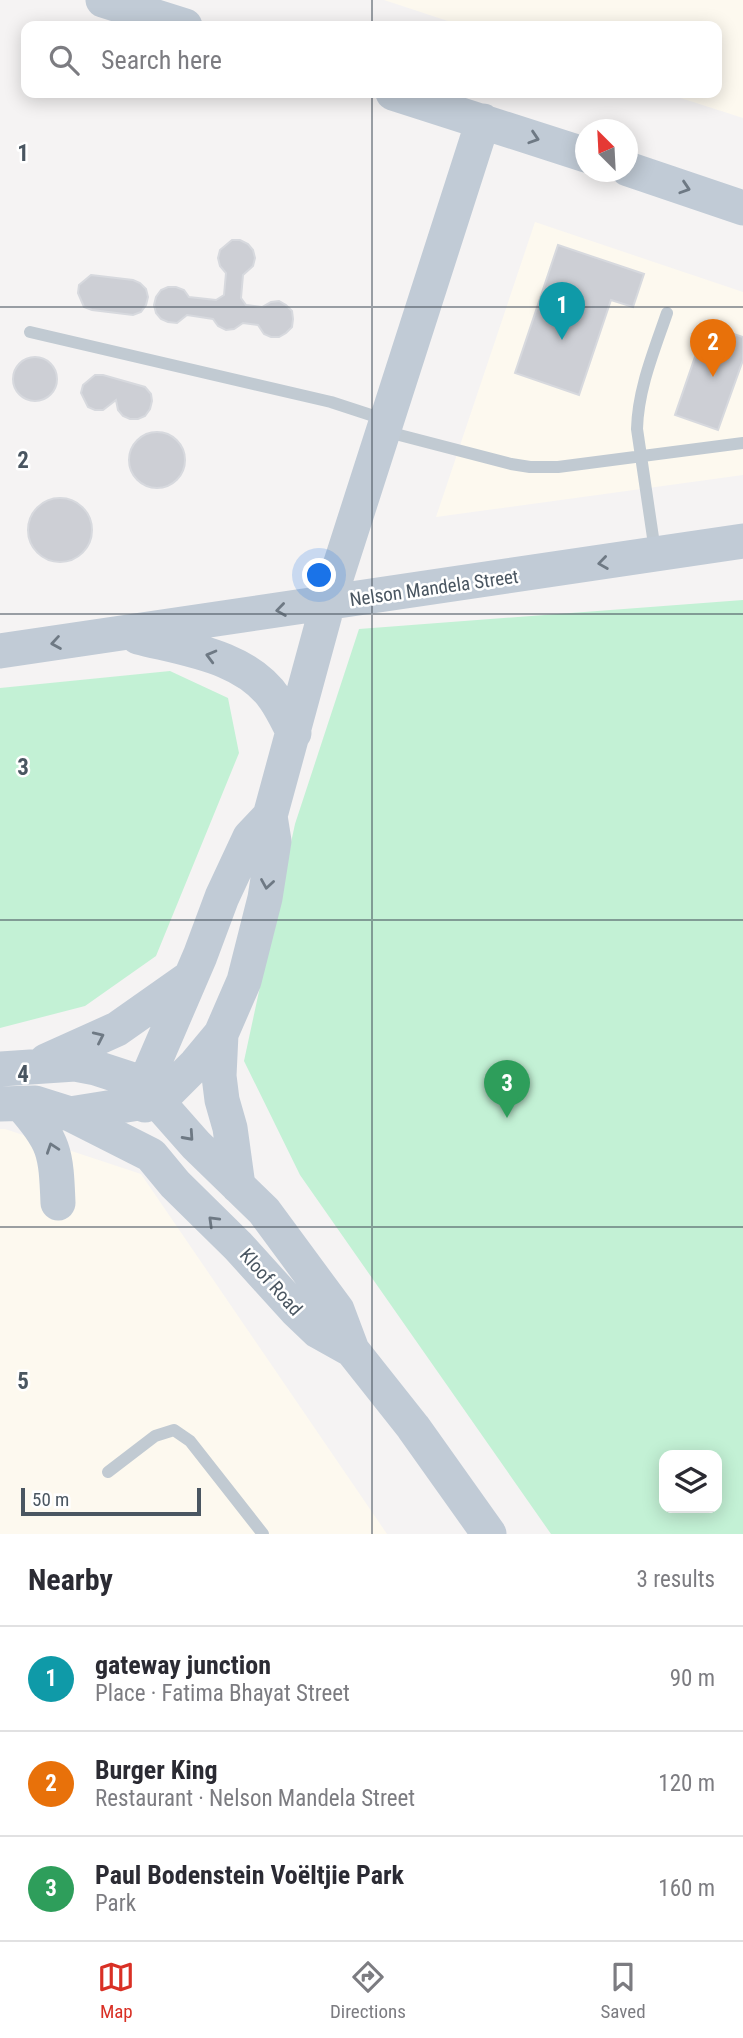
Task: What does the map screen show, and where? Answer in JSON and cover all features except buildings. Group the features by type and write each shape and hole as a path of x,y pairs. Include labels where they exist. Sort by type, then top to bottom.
{"street":[{"path":"103,0 169,21"},
{"path":"409,98 575,151"},
{"path":"70,1114 149,1096 196,1065 221,1034 244,981 265,898 274,841 270,816 328,603 483,121"},
{"path":"638,172 743,208"},
{"name":"Nelson Mandela Street","path":"0,651 743,541"},
{"path":"123,633 222,659 252,676 274,697 294,733"},
{"path":"150,1155 149,1096 222,897 250,837 270,816"},
{"path":"37,1065 117,1029 192,976"},
{"path":"221,1034 219,1076 238,1186"},
{"path":"0,1069 37,1065 85,1066 149,1096 264,1211 337,1310 352,1350"},
{"name":"Kloof Road","path":"10,1104 35,1103 70,1114 150,1155 175,1184 238,1245 296,1310 318,1331 352,1350 413,1427 489,1534"},
{"path":"10,1104 41,1126 54,1150 58,1203"}],"lane":[{"path":"656,555 637,429 640,394 667,313"},
{"path":"30,332 331,402 385,426 530,467 558,467 743,443"},
{"path":"107,1472 155,1436 174,1430 190,1441 263,1534"}],"shaded area":[{"path":"384,0 743,0 743,118 681,98 722,98 722,21 448,21"},
{"path":"535,222 743,292 743,475 436,517"},
{"path":"0,1129 141,1174 387,1534 0,1534"}],"green space":[{"path":"743,600 743,1534 551,1534 300,1175 244,1061 295,824 359,629"},
{"path":"170,671 228,698 239,753 156,956 85,1006 0,1028 0,688"}],"place":[{"name":"gateway junction","path":"562,340"},
{"name":"Burger King","path":"713,377"},
{"name":"Paul Bodenstein Voëltjie Park","path":"507,1118"}]}
